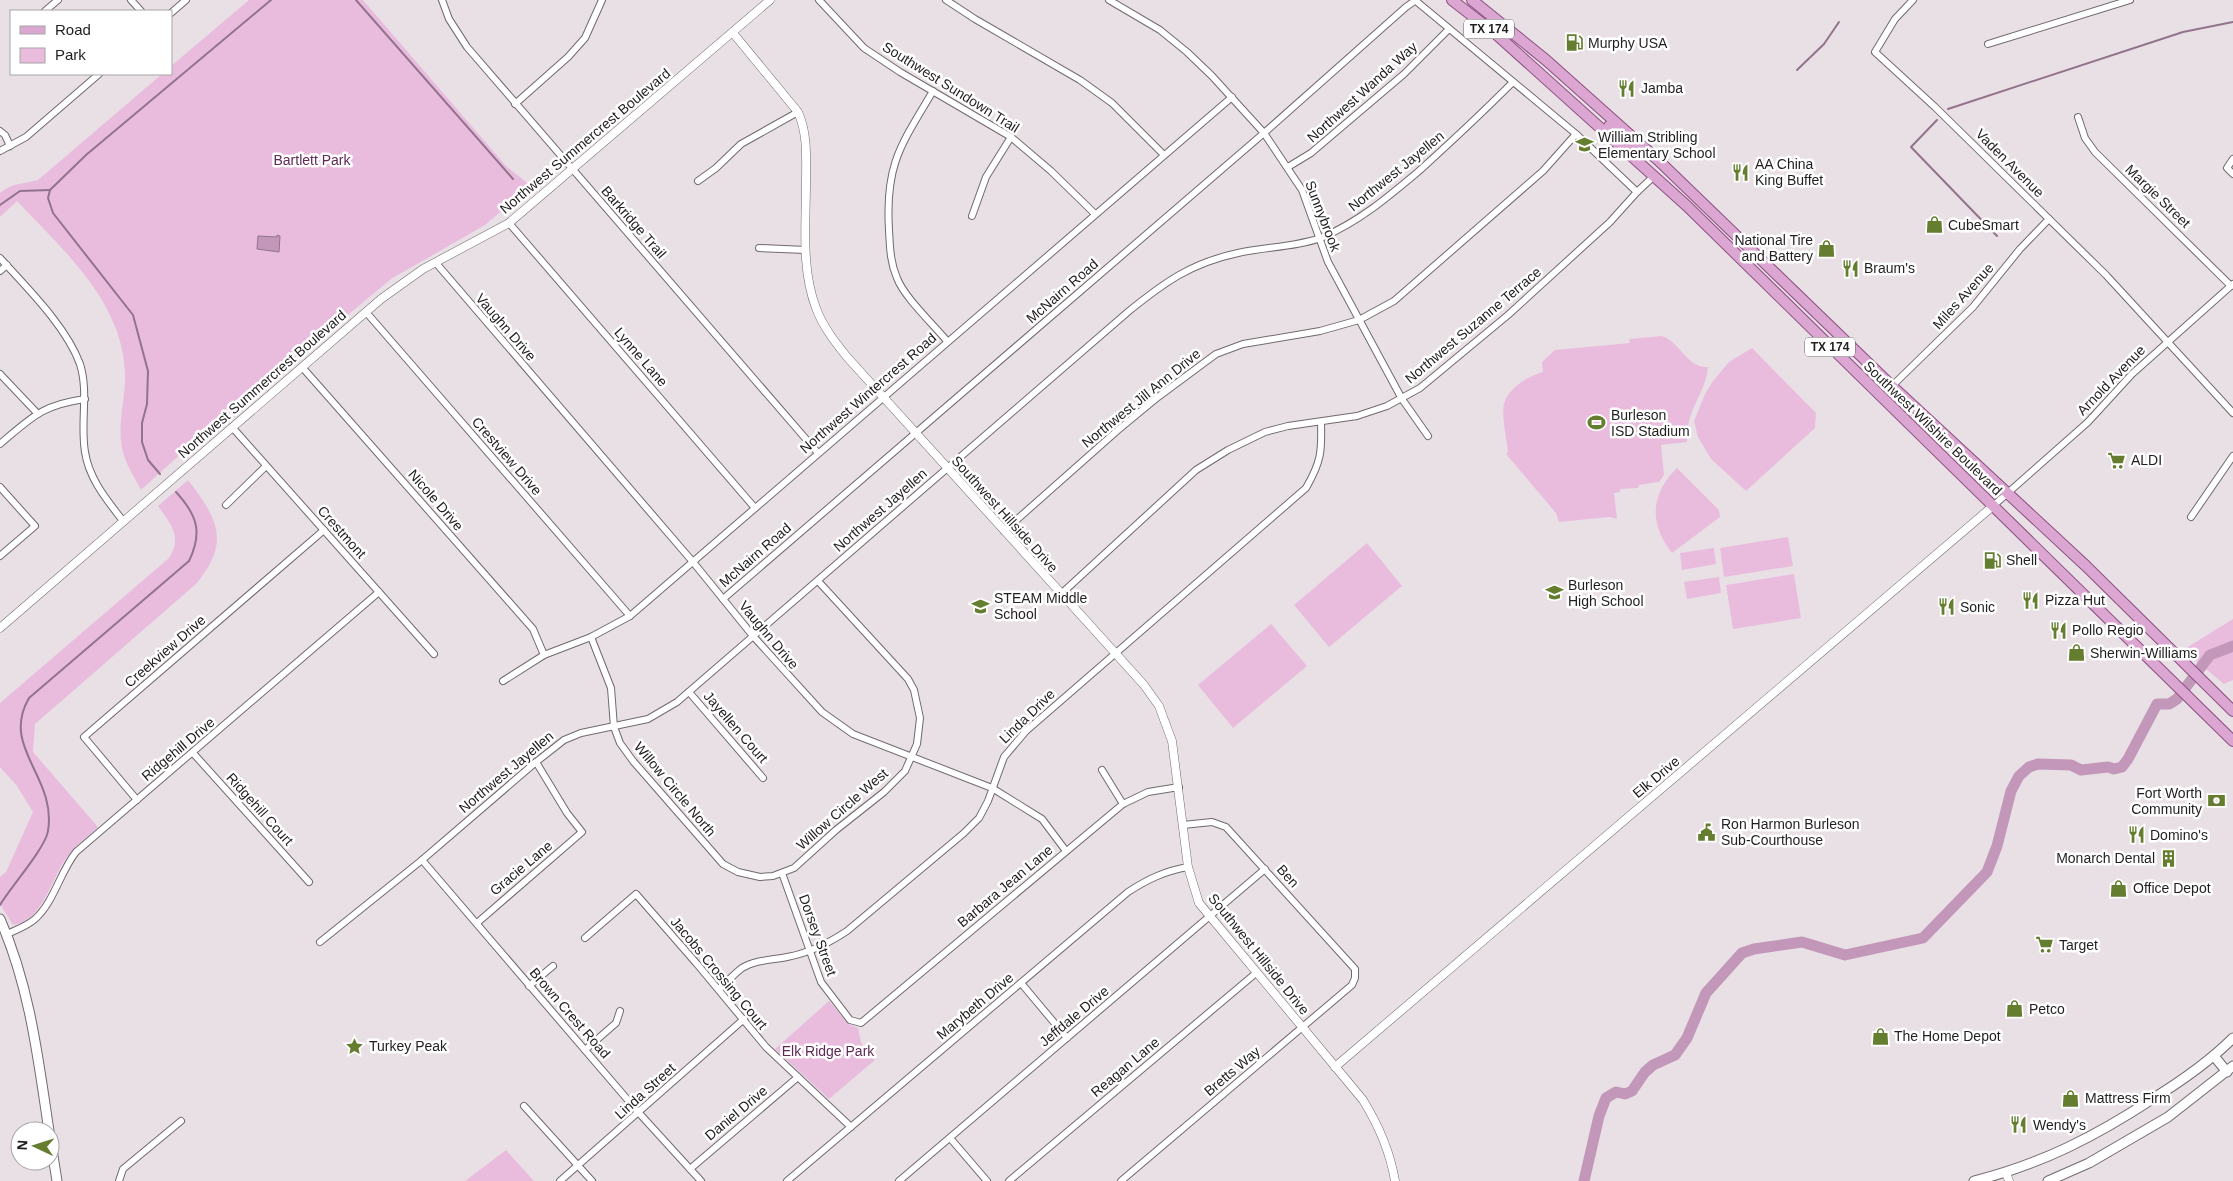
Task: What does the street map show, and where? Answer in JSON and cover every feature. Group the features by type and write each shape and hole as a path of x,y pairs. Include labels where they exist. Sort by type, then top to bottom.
{"main road":[{"name":"Southwest Wilshire Boulevard","path":"1452,0 1497,35 1654,176 2233,741"},
{"name":"Southwest Wilshire Boulevard","path":"1475,1 1546,60 1648,151 1892,386 2080,560 2233,710"},
{"path":"1596,123 1610,126 1638,152 1648,151"},
{"path":"1737,256 1747,246"},
{"path":"0,919 21,973 31,1013 47,1121"},
{"path":"1974,1181 2007,1177 2118,1122 2195,1072 2233,1038"},
{"path":"2048,1181 2088,1163 2168,1117 2230,1069 2214,1056"}],"street":[{"path":"46,10 58,0"},
{"path":"132,0 140,10"},
{"path":"172,12 186,0"},
{"name":"Barkridge Trail","path":"442,0 450,19 467,47 818,454"},
{"path":"515,104 568,57 585,38 602,0"},
{"name":"Northwest Summercrest Boulevard","path":"123,521 366,312 422,270 509,223 770,0"},
{"name":"Southwest Sundown Trail","path":"819,0 864,48 900,72 1011,137 1051,171 1095,214"},
{"path":"946,0 1080,80 1112,103 1164,155"},
{"path":"1416,0 1512,83 1576,134 1637,192"},
{"name":"McNairn Road","path":"723,599 1416,0"},
{"name":"Vaden Avenue","path":"1913,0 1895,19 1876,52 1935,107 2106,275 2233,413"},
{"path":"1988,44 2110,3 2130,0"},
{"name":"Sunnybrook","path":"1113,1 1160,30 1187,52 1232,97 1264,133 1302,190 1328,262 1402,399 1428,436"},
{"name":"Northwest Wanda Way","path":"1288,167 1319,147 1404,74 1449,29"},
{"name":"Southwest Hillside Drive","path":"733,33 798,112 804,125 806,155 806,250 811,291 816,308 825,327 847,357 946,469 1144,685 1165,720 1172,741 1188,867 1199,903 1363,1100 1379,1126 1391,1159 1395,1181"},
{"path":"0,151 32,132 99,75"},
{"name":"Northwest Jayellen","path":"320,942 422,860 564,740 581,733 648,719 662,712 689,692 1129,311 1184,271 1203,262 1238,253 1320,238 1349,226 1368,213 1458,136 1512,83"},
{"path":"933,91 895,159 890,181 888,204 890,255 897,280 947,341"},
{"name":"Northwest Wintercrest Road","path":"503,681 544,655 591,637 630,616 1232,97"},
{"path":"698,182 741,144 798,112"},
{"name":"Margie Street","path":"2078,117 2085,138 2095,152 2232,285"},
{"path":"0,131 5,135 10,146"},
{"name":"Northwest Jill Ann Drive","path":"1004,531 1124,425 1216,354 1244,344 1320,330 1359,320 1394,301 1543,171 1576,134"},
{"path":"972,216 986,178 1011,137"},
{"path":"2233,159 2227,168 2233,174"},
{"name":"Northwest Suzanne Terrace","path":"1061,594 1196,470 1228,450 1265,432 1288,426 1356,416 1402,399 1420,388 1508,315 1610,222 1654,176"},
{"name":"Miles Avenue","path":"1892,386 1973,307 2020,249 2049,219"},
{"name":"Lynne Lane","path":"509,223 754,508"},
{"path":"759,248 806,250"},
{"path":"0,258 53,319 80,364 85,400 85,452 92,476 106,500 123,521 0,628"},
{"name":"Vaughn Drive","path":"436,263 753,636 822,712 853,734 992,788 1042,819 1066,851"},
{"path":"0,271 7,265"},
{"name":"Arnold Avenue","path":"1993,506 2088,422 2132,374 2232,285"},
{"name":"Crestview Drive","path":"366,312 630,616"},
{"name":"Nicole Drive","path":"302,367 533,629 544,655"},
{"path":"0,374 37,413"},
{"path":"0,444 37,413 62,403 85,400"},
{"name":"Linda Drive","path":"719,990 742,968 757,962 810,951 830,942 847,931 980,818 1004,757 1026,731 1306,488 1318,468 1322,451 1321,422"},
{"name":"Crestmont","path":"232,427 434,654"},
{"path":"2191,517 2233,456"},
{"path":"226,504 266,466"},
{"path":"0,486 35,526 0,556"},
{"name":"Elk Drive","path":"1334,1067 1993,506"},
{"name":"Creekview Drive","path":"137,800 84,737 324,530"},
{"name":"Willow Circle West","path":"782,872 794,868 836,830 884,792 905,771 917,744 920,718 914,690 908,679 818,581"},
{"name":"Ridgehill Drive","path":"7,934 34,920 42,910 66,864 76,852 193,754 379,592"},
{"name":"Willow Circle North","path":"591,637 611,688 614,727 620,743 633,761 722,864 738,872 760,877 773,876 782,872"},
{"name":"Jayellen Court","path":"689,692 763,778"},
{"name":"Ridgehill Court","path":"193,754 309,882"},
{"name":"Gracie Lane","path":"477,923 582,832 536,762"},
{"path":"1102,770 1123,804"},
{"name":"Barbara Jean Lane","path":"857,1023 864,1022 1123,804 1148,792 1179,787"},
{"name":"Ben","path":"1183,825 1212,822 1220,823 1226,827 1354,968 1356,978"},
{"name":"Brown Crest Road","path":"422,860 584,1050 701,1181"},
{"name":"Marybeth Drive","path":"787,1181 1128,892 1148,879 1167,871 1188,867"},
{"name":"Jeffdale Drive","path":"899,1181 1265,869"},
{"name":"Dorsey Street","path":"782,872 825,989 850,1020 857,1023"},
{"name":"Jacobs Crossing Court","path":"585,938 636,894 766,1047 851,1127"},
{"path":"530,986 553,966"},
{"name":"Reagan Lane","path":"1009,1181 1256,972"},
{"name":"Bretts Way","path":"1121,1181 1352,985 1356,978"},
{"path":"1021,983 1067,1038"},
{"path":"584,1050 616,1023 620,1010"},
{"name":"Linda Street","path":"560,1181 744,1019"},
{"name":"Daniel Drive","path":"690,1169 798,1077"},
{"path":"524,1106 592,1181"},
{"path":"119,1181 123,1170 180,1121"},
{"path":"950,1138 987,1181"}],"green space":[{"name":"Bartlett Park","path":"249,0 363,0 506,166 531,186 485,225 391,279 174,460 141,490 127,465 122,448 120,430 125,372 121,346 113,322 102,300 87,278 53,238 17,201 0,217 0,193 13,186 38,180 161,75 172,75 172,65"},
{"name":"Burleson ISD Stadium","path":"1662,336 1674,344 1694,363 1708,367 1703,386 1689,420 1687,442 1661,445 1664,475 1659,482 1639,485 1638,488 1620,489 1620,492 1614,493 1617,519 1609,517 1559,522 1556,513 1506,454 1508,452 1503,415 1506,398 1519,384 1531,376 1543,372 1542,362 1555,350 1630,343 1629,339"},
{"path":"1752,348 1816,413 1815,428 1746,491 1711,459 1698,437 1694,421 1705,394 1713,381 1729,362"},
{"path":"1677,468 1719,510 1720,517 1672,553 1659,531 1656,509 1657,499 1662,488"},
{"path":"188,480 207,507 216,531 217,543 214,556 207,569 196,584 35,724 33,752 98,827 70,853 39,908 23,922 13,925 0,904 0,877 6,872 33,812 17,786 0,767 0,703 169,558 175,543 175,537 170,524 158,506"},
{"path":"1788,537 1793,566 1724,577 1720,548"},
{"path":"1367,543 1402,586 1329,647 1294,605"},
{"path":"1714,548 1716,564 1682,570 1680,553"},
{"path":"1794,574 1801,618 1733,629 1726,585"},
{"path":"1719,577 1721,593 1687,599 1684,582"},
{"path":"2233,619 2233,680 2224,684 2183,650"},
{"path":"1271,624 1307,666 1233,728 1198,685"},
{"name":"Elk Ridge Park","path":"829,1001 848,1024 858,1028 861,1043 875,1060 829,1099 775,1049"},
{"path":"506,1150 534,1181 465,1181"}],"shaded area":[{"path":"277,235 280,236 279,252 257,249 258,236 277,237"}],"waterway":[{"path":"160,474 148,460 142,442 142,423 147,404 148,371 133,315 53,213 48,198 50,190 86,155 271,0"},
{"path":"356,0 513,179"},
{"path":"1797,70 1824,44 1839,22"},
{"path":"1948,109 2183,32 2233,22"},
{"path":"1937,120 1911,147 1997,236"},
{"path":"0,205 20,191 50,190"},
{"path":"0,905 35,857 48,831 49,812 45,794 25,748 21,732 22,716 29,698 189,561 196,541 196,524 189,508 176,492"},
{"path":"1584,1181 1599,1116 1606,1098 1616,1092 1625,1094 1632,1091 1645,1072 1653,1065 1675,1055 1687,1038 1706,993 1742,953 1754,949 1802,942 1845,955 1923,938 1987,872 1997,846 2011,791 2019,776 2029,767 2038,764 2071,765 2081,770 2122,767 2157,704 2169,704 2177,699 2210,655 2233,646"}],"place":[{"name":"Murphy USA","path":"1574,43"},
{"name":"Jamba","path":"1627,88"},
{"name":"William Stribling Elementary School","path":"1584,145"},
{"name":"AA China King Buffet","path":"1741,172"},
{"name":"CubeSmart","path":"1934,225"},
{"name":"National Tire and Battery","path":"1827,248"},
{"name":"Braum's","path":"1850,268"},
{"name":"Burleson ISD Stadium","path":"1597,423"},
{"name":"ALDI","path":"2117,460"},
{"name":"Shell","path":"1992,560"},
{"name":"Burleson High School","path":"1554,593"},
{"name":"Pizza Hut","path":"2031,600"},
{"name":"STEAM Middle School","path":"980,606"},
{"name":"Sonic","path":"1946,607"},
{"name":"Pollo Regio","path":"2058,630"},
{"name":"Sherwin-Williams","path":"2076,653"},
{"name":"Fort Worth Community","path":"2216,801"},
{"name":"Ron Harmon Burleson Sub-Courthouse","path":"1707,832"},
{"name":"Domino's","path":"2136,835"},
{"name":"Monarch Dental","path":"2169,858"},
{"name":"Office Depot","path":"2119,888"},
{"name":"Target","path":"2045,945"},
{"name":"Petco","path":"2015,1009"},
{"name":"The Home Depot","path":"1880,1036"},
{"name":"Turkey Peak","path":"355,1046"},
{"name":"Mattress Firm","path":"2071,1098"},
{"name":"Wendy's","path":"2019,1125"}]}
